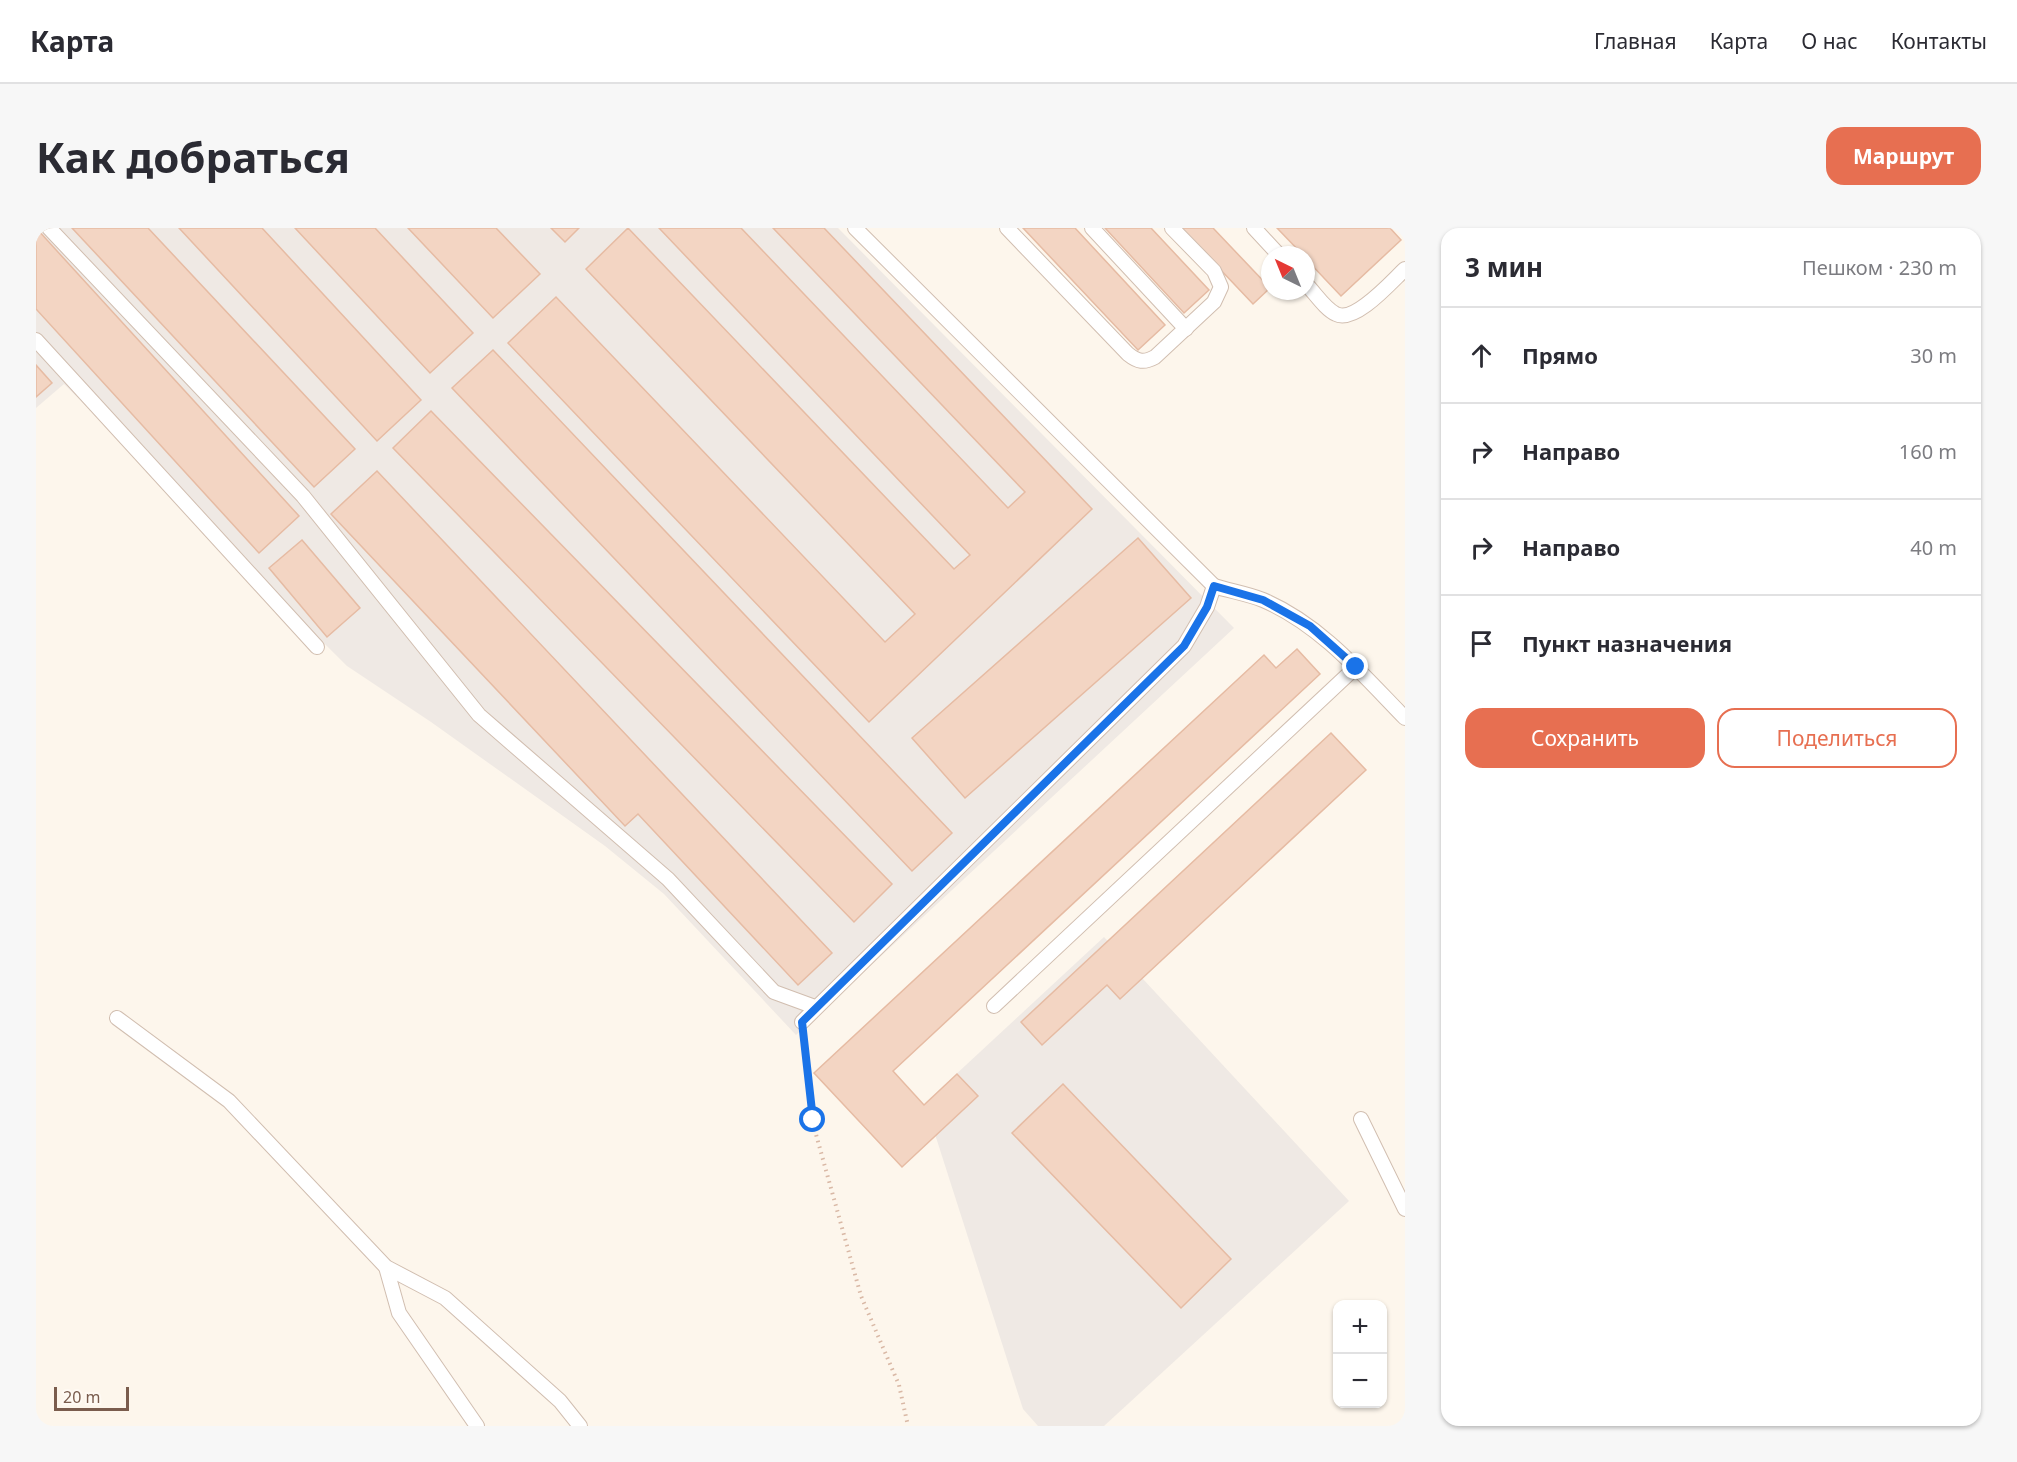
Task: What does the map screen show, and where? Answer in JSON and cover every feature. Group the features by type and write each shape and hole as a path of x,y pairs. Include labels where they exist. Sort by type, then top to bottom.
{"lane":[{"path":"49,228 303,496 479,715 668,879 774,992 815,1007"},
{"path":"855,228 1214,586 1263,600 1310,626 1356,667 1405,718"},
{"path":"1007,228 1134,359 1147,361 1155,357 1214,302 1221,287 1214,271 1172,228"},
{"path":"1092,228 1186,329"},
{"path":"1254,228 1271,246"},
{"path":"1315,293 1337,315 1346,316 1363,308 1405,269"},
{"path":"36,340 316,647"},
{"path":"802,1022 1184,646 1207,607 1214,586"},
{"path":"994,1006 1356,667"},
{"path":"117,1018 229,1101 386,1267 445,1298 560,1401 580,1426"},
{"path":"1361,1119 1405,1209"},
{"path":"386,1267 399,1313 477,1426"}],"path":[{"path":"802,1022 813,1120 861,1296 899,1385 908,1426"}],"shaded area":[{"path":"36,228 838,228 1234,628 796,1035 664,894 605,846 431,722 347,666 64,384 36,408"},
{"path":"1104,937 1349,1201 1104,1426 1038,1426 1023,1409 925,1103"}],"building":[{"path":"36,228 299,516 259,553 36,309"},
{"path":"72,228 148,228 355,449 314,487"},
{"path":"179,228 262,228 421,400 377,441"},
{"path":"295,228 375,228 473,333 430,373"},
{"path":"408,228 496,228 540,274 493,318"},
{"path":"551,228 579,228 565,242"},
{"path":"628,228 954,569 970,555 659,228 741,228 1008,508 1025,492 773,228 824,228 1092,509 869,722 508,343 556,297 885,642 915,614 586,269"},
{"path":"1023,228 1075,228 1165,325 1138,350"},
{"path":"1105,228 1151,228 1209,290 1184,313"},
{"path":"1181,228 1213,228 1261,279 1261,296 1253,304"},
{"path":"1277,228 1390,228 1401,240 1341,296 1315,269 1315,246 1294,246"},
{"path":"493,350 952,833 912,871 452,388"},
{"path":"36,365 52,383 36,397"},
{"path":"431,411 892,884 854,922 393,448"},
{"path":"377,471 832,953 798,985 638,814 625,826 331,514"},
{"path":"1138,538 1191,598 965,798 912,738"},
{"path":"302,540 360,608 327,637 269,568"},
{"path":"1297,649 1320,674 893,1071 924,1105 957,1074 978,1096 902,1167 814,1073 1264,655 1276,668"},
{"path":"1331,733 1366,770 1120,999 1107,985 1042,1045 1021,1022"},
{"path":"1063,1084 1231,1259 1181,1308 1012,1133"}],"route":[{"path":"813,1120 802,1022 1184,646 1207,607 1214,586 1263,600 1310,626 1356,667"}]}
